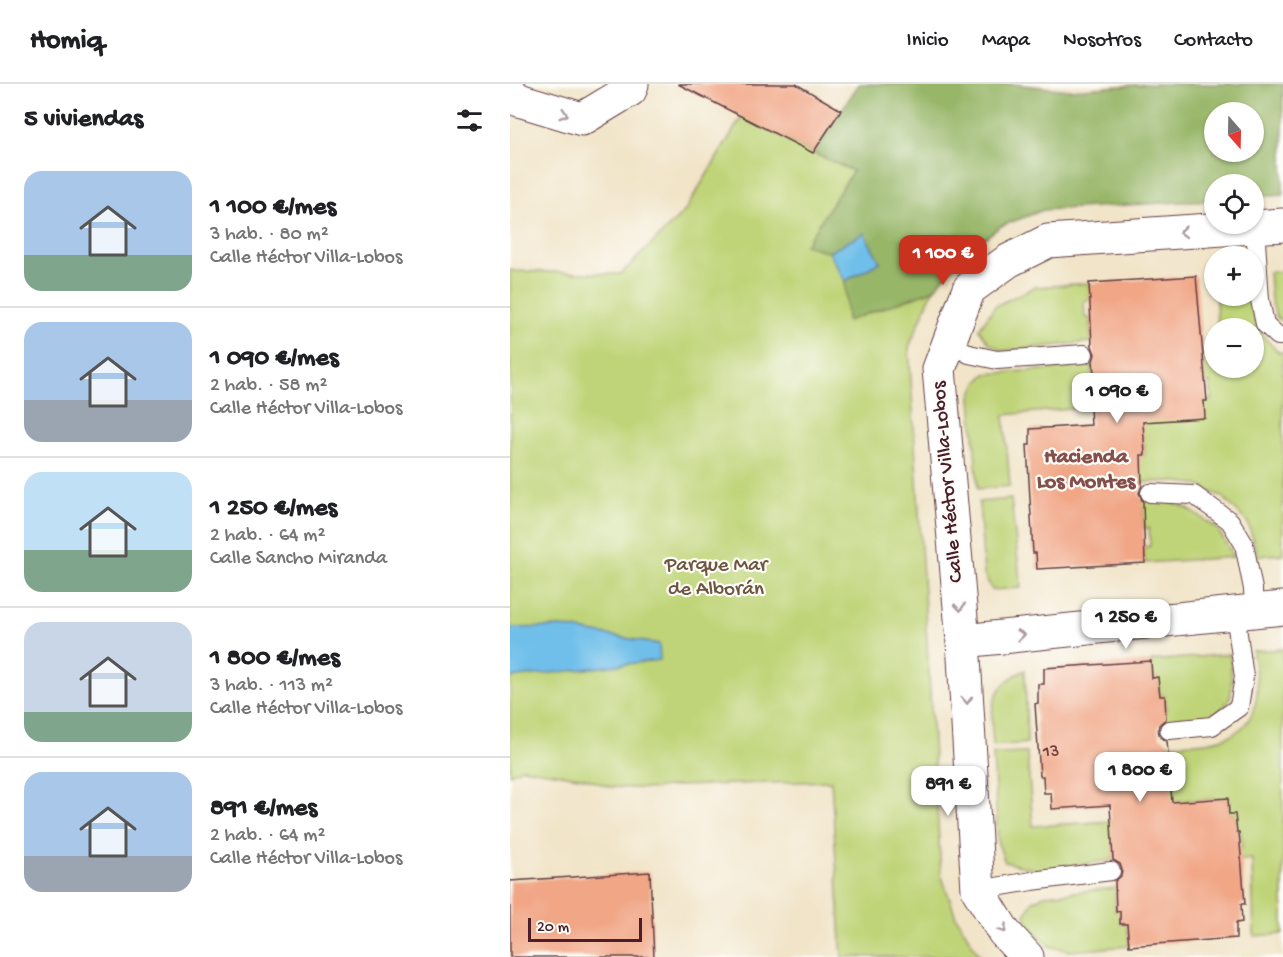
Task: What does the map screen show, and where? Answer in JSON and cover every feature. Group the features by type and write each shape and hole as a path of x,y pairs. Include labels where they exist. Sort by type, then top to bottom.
{"street":[{"path":"510,93 519,100 582,119 630,90 632,84"},
{"name":"Calle Héctor Villa-Lobos","path":"1027,957 1004,932 978,890 963,641 939,369 969,289 1008,261 1048,241 1269,226"},
{"path":"963,641 1257,611"}],"lane":[{"path":"1269,226 1260,300 1266,324 1278,336 1283,336"},
{"path":"949,341 969,354 997,360 1084,354"},
{"path":"1150,493 1194,495 1230,521 1244,544 1257,611 1239,707 1212,726 1169,730"},
{"path":"978,890 1112,871"}],"green space":[{"path":"859,84 1012,84 1069,90 1149,84 1283,84 1283,195 1264,196 1264,174 1204,174 1204,201 1043,210 1001,226 965,253 933,290 847,321 845,281 880,262 864,234 829,252 805,245 853,171 813,153"},
{"name":"Parque Mar de Alborán","path":"742,116 853,171 1043,210 1001,226 965,253 933,290 909,347 941,874 956,917 980,957 842,957 831,781 676,786 653,789 610,787 585,778 522,768 510,774 510,270 621,274 685,211"},
{"path":"1283,271 1283,321 1277,318 1271,300 1269,272"},
{"path":"1089,283 1090,300 1084,301 1085,318 1090,318 1091,338 1098,339 1098,341 1003,351 989,343 979,329 995,306 1035,287"},
{"path":"1216,306 1253,306 1255,318 1217,318"},
{"path":"1264,337 1278,352 1283,352 1283,554 1258,556 1248,523 1223,497 1195,484 1171,481 1135,483 1140,455 1145,455 1144,437 1137,422 1211,400 1210,383 1205,384 1205,378 1264,378"},
{"path":"1092,366 1094,390 1090,407 1004,415 1010,486 978,489 971,396 977,383 986,374"},
{"path":"1011,499 1021,588 992,590 984,574 979,502"},
{"path":"1136,500 1161,500 1185,507 1217,528 1234,557 1145,563 1144,547 1150,546 1149,528 1144,528 1143,508"},
{"path":"1283,649 1283,934 1254,936 1252,859 1234,861 1234,849 1242,848 1241,832 1237,832 1235,814 1229,814 1228,798 1160,802 1164,761 1169,761 1168,744 1212,741 1226,737 1247,722 1254,710 1257,693 1253,651"},
{"path":"1230,654 1232,688 1225,706 1199,719 1158,722 1166,710 1165,696 1160,696 1158,678 1152,678 1151,661"},
{"path":"1025,670 1027,743 993,746 994,701 1004,684"},
{"path":"1027,753 1033,826 1114,821 1113,860 1037,870 1005,862 998,843 993,754"},
{"path":"1129,887 1124,893 1115,894 1115,911 1120,911 1120,924 1127,924 1129,946 1069,951 1049,946 1028,925 1025,916 1032,902 1044,895"}],"water":[{"path":"864,233 880,262 845,281 829,252"},
{"path":"562,627 659,644 660,660 510,678 510,628"}],"building":[{"path":"678,84 796,84 841,110 813,153"},
{"path":"1196,276 1207,401 1204,401 1205,418 1143,422 1145,455 1141,455 1142,485 1139,493 1143,502 1145,563 1037,569 1036,553 1033,553 1027,445 1030,445 1030,429 1091,425 1089,391 1095,390 1093,361 1095,354 1092,346 1089,283"},
{"path":"1151,661 1152,678 1158,677 1160,696 1165,696 1166,719 1159,725 1158,730 1160,737 1167,741 1172,802 1228,798 1229,814 1235,814 1237,832 1239,832 1245,904 1241,904 1242,922 1236,923 1236,938 1129,946 1127,924 1120,924 1120,911 1116,912 1115,881 1121,876 1122,870 1120,864 1113,860 1110,805 1052,809 1051,793 1044,793 1043,776 1040,776 1035,704 1038,703 1038,684 1044,684 1044,668"},
{"path":"650,872 654,957 510,957 510,881"}],"district":[{"name":"Hacienda Los Montes","path":"1086,470"}]}
